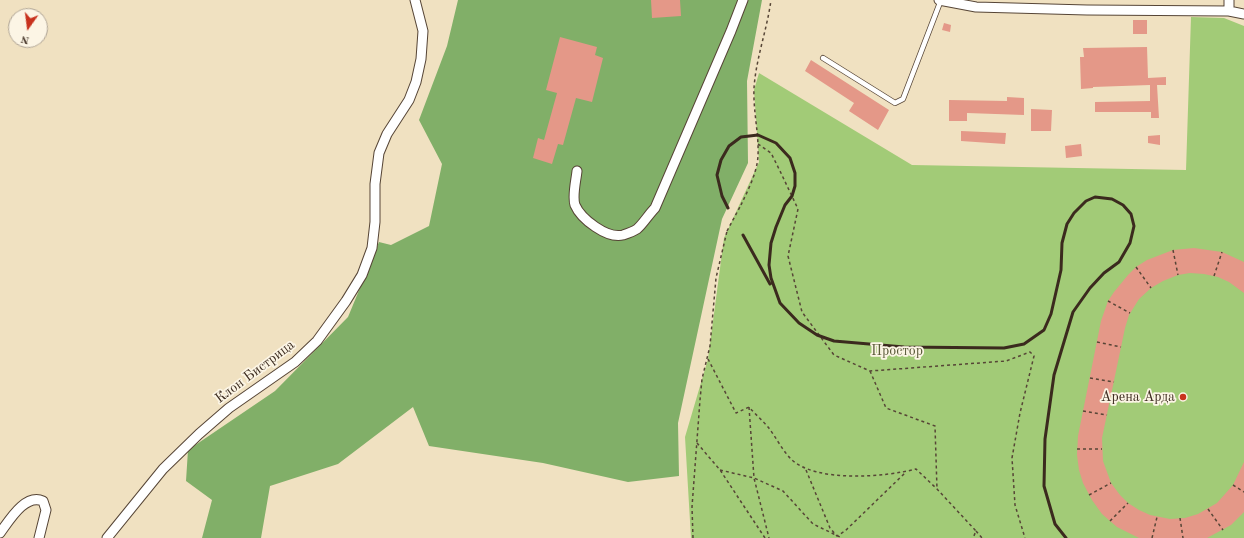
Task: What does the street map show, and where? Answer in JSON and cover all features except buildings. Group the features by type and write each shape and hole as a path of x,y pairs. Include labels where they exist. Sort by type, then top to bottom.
{"street":[{"name":"Клон Бистрица","path":"107,538 162,469 199,434 229,408 295,362 317,341 346,301 362,275 372,248 375,222 375,184 379,153 387,134 409,100 416,82 421,59 423,31 415,0"},
{"path":"577,171 574,194 575,205 582,216 594,226 606,233 622,236 637,229 654,208 743,0"},
{"path":"940,0 976,7 1087,5 1229,11 1244,14"},
{"path":"1229,0 1229,11"},
{"path":"0,533 18,509 26,503 39,500 43,501 46,510 39,538"}],"lane":[{"path":"823,58 895,103 903,99 940,0"}],"path":[{"path":"693,538 692,507 702,379 708,359 716,278 727,231 741,205 756,167 758,157 754,89 756,68 769,12 770,0"},
{"path":"758,144 771,153 798,209 788,256 802,312 834,355 870,371 1006,361 1030,352 1034,356 1020,413 1012,458 1015,505 1025,538"},
{"path":"1172,250 1178,275"},
{"path":"1214,276 1222,252"},
{"path":"1136,267 1151,288"},
{"path":"1108,301 1130,314"},
{"path":"1097,342 1121,347"},
{"path":"708,359 736,413 749,407"},
{"path":"870,371 886,408 935,426 937,489"},
{"path":"1090,378 1114,382"},
{"path":"749,407 768,427 791,460 806,470 838,475 876,475 905,472 916,469 937,489 982,538"},
{"path":"749,407 754,478 769,538"},
{"path":"1083,411 1107,415"},
{"path":"697,443 720,470 765,538"},
{"path":"1077,449 1102,448"},
{"path":"720,470 754,478 783,491 813,524 842,538"},
{"path":"806,470 830,528 837,536"},
{"path":"837,536 845,531 905,472"},
{"path":"1089,495 1111,483"},
{"path":"1233,485 1244,492"},
{"path":"1110,521 1128,503"},
{"path":"1208,509 1223,530"},
{"path":"1152,538 1158,517"},
{"path":"1180,518 1183,538"},
{"path":"973,538 976,531"}],"green space":[{"path":"458,0 762,0 747,81 748,163 722,219 678,423 679,476 628,482 543,463 429,446 413,407 338,464 270,486 261,538 202,538 212,500 186,481 188,450 275,391 348,317 379,242 391,245 429,226 442,164 419,120 447,46"},
{"name":"Простор","path":"1191,17 1224,18 1244,26 1244,538 691,538 685,437 708,359 724,238 759,162 754,90 759,73 912,165 1186,170"}],"railway":[{"path":"728,208 722,196 717,175 721,160 729,146 741,137 758,135 776,143 790,158 795,173 795,186 792,196 785,205 776,227 771,243 769,265 771,278 780,303 799,323 817,335 834,341 904,347 1004,348 1024,344 1044,330 1051,314 1061,270 1062,243 1067,224 1074,213 1086,201 1095,197 1112,199 1123,205 1131,214 1134,226 1130,243 1119,262 1104,273 1090,288 1073,312 1054,375 1045,439 1044,486 1055,524 1066,538"},
{"path":"743,235 770,284"}],"place":[{"name":"Арена Арда","path":"1183,397"}]}
